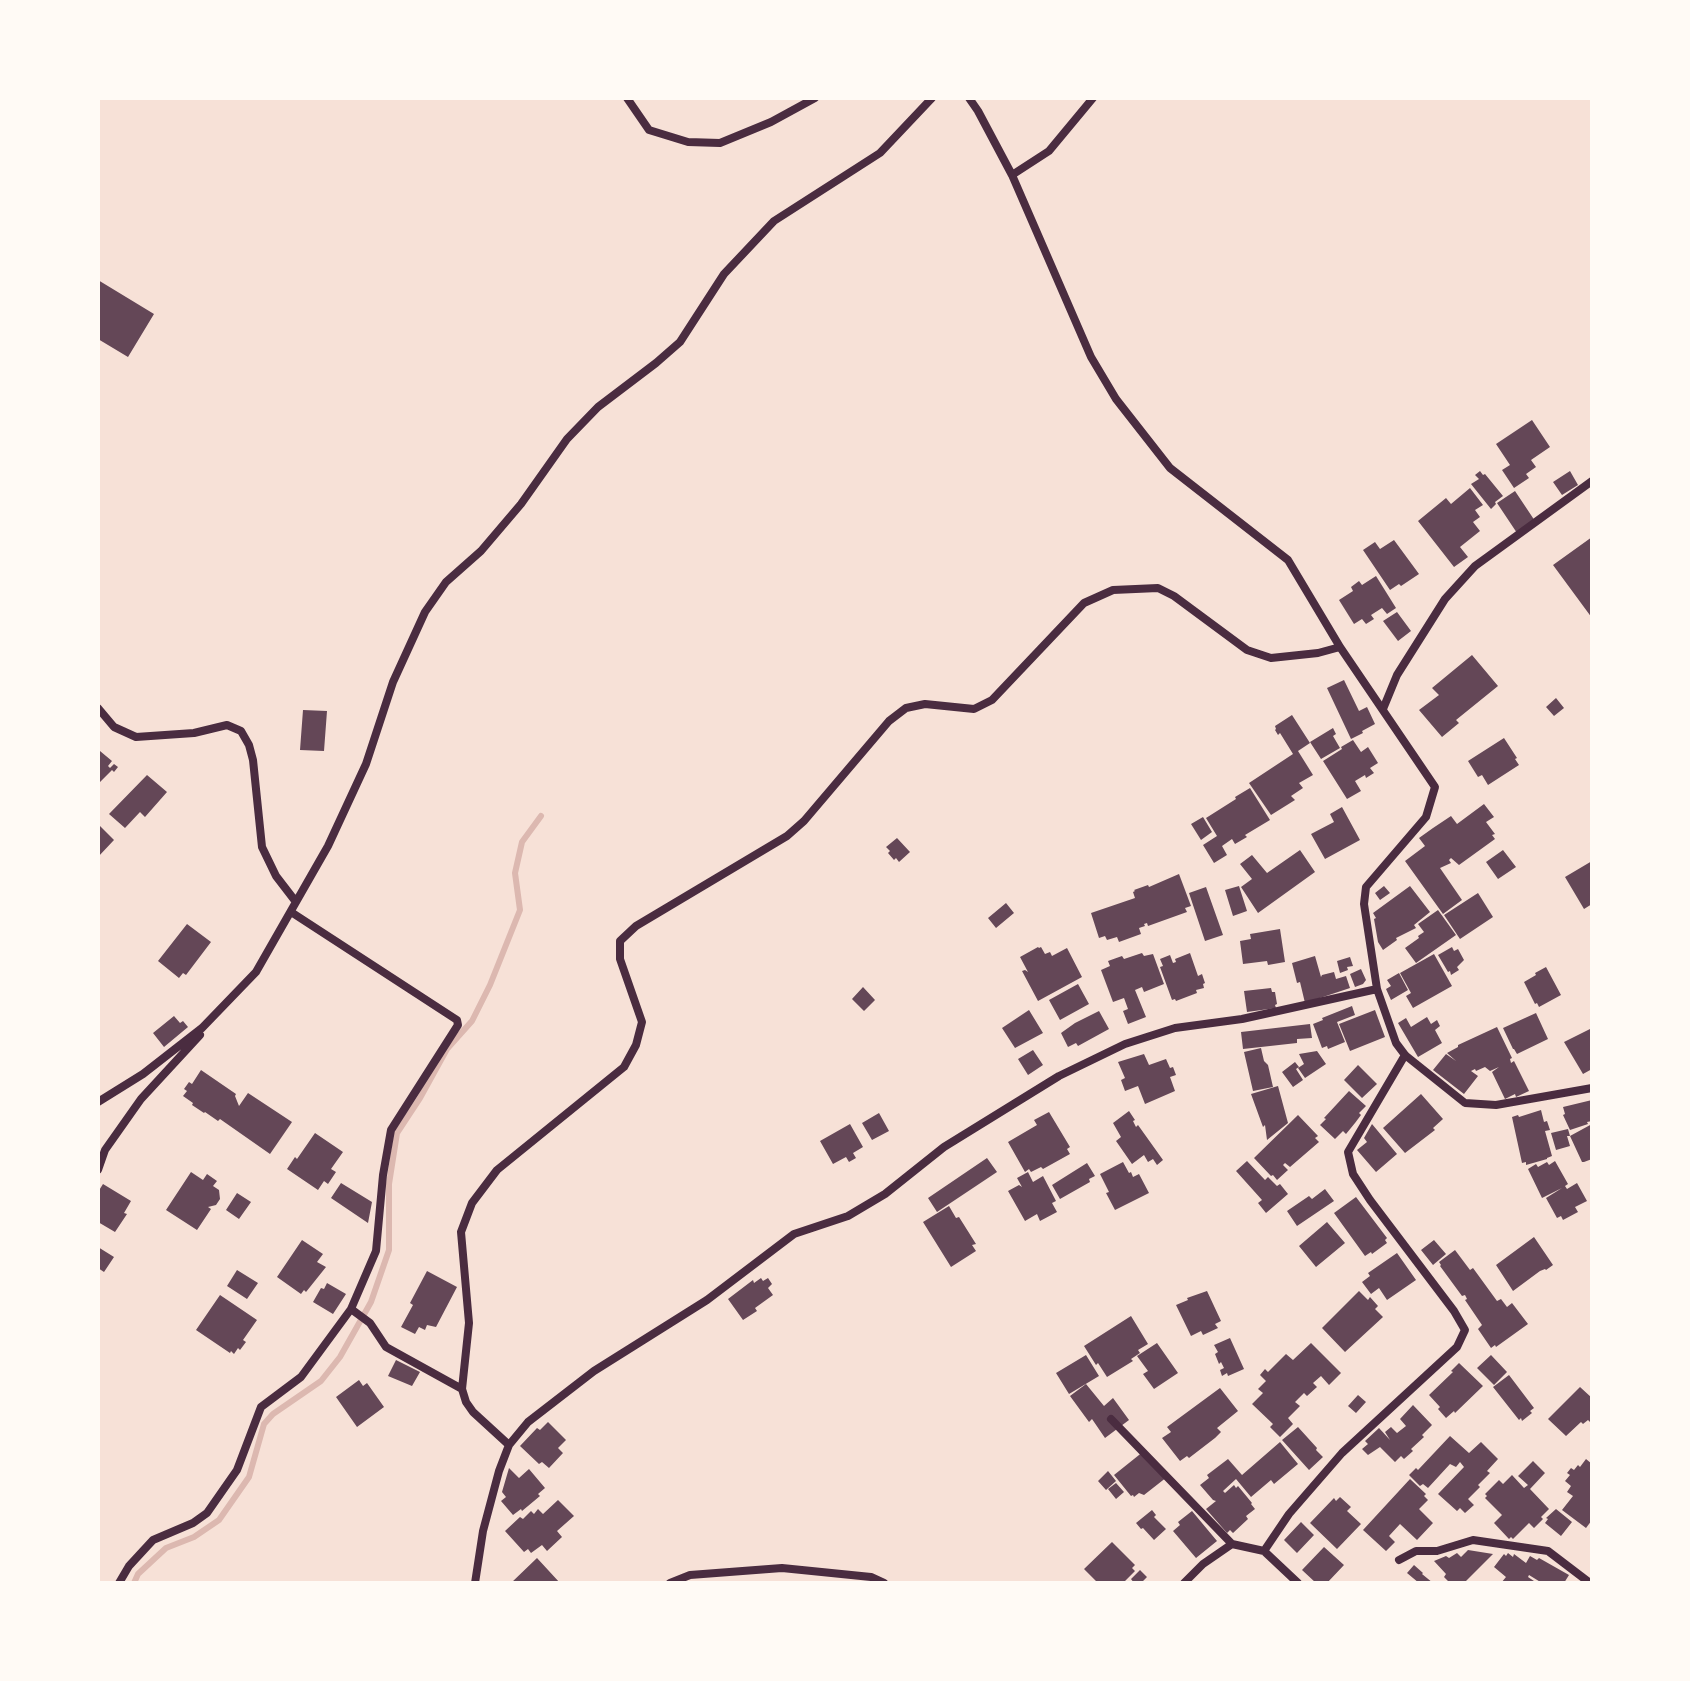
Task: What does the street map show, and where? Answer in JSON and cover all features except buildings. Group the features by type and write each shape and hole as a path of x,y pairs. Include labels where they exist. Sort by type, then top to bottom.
{"street":[{"path":"627,98 649,130 688,142 720,143 771,122 815,98"},
{"path":"98,1102 143,1074 202,1028 256,972 328,846 366,764 393,682 425,612 446,582 481,551 521,504 567,439 598,407 680,342 724,274 774,221 880,153 932,98"},
{"path":"969,98 1012,175 1091,357 1116,399 1170,468 1288,560 1340,647 1435,787 1426,817 1366,887 1364,904 1377,989 1396,1043 1405,1055 1465,1103 1496,1105 1592,1088"},
{"path":"1012,175 1049,151 1093,98"},
{"path":"1383,709 1397,675 1445,599 1475,566 1592,481"},
{"path":"509,1445 473,1412 462,1389 469,1323 461,1232 472,1203 497,1170 624,1067 636,1045 642,1022 620,959 620,941 636,926 787,836 804,821 889,721 906,708 925,704 974,709 992,700 1084,603 1113,590 1158,588 1174,596 1247,650 1271,658 1318,653 1340,647"},
{"path":"98,708 114,727 136,737 194,733 227,725 241,731 253,760 262,847 276,876 296,902"},
{"path":"119,1583 129,1566 153,1540 193,1523 207,1513 237,1470 261,1407 301,1377 353,1311 376,1251 383,1175 391,1130 458,1025 457,1020 291,912"},
{"path":"475,1583 483,1531 499,1471 509,1445 528,1422 594,1371 707,1300 794,1234 848,1216 873,1202 944,1147 1059,1076 1125,1044 1175,1028 1242,1019 1377,989"},
{"path":"98,1170 105,1150 141,1099 202,1033 202,1028"},
{"path":"1264,1551 1289,1514 1342,1453 1457,1347 1465,1330 1370,1200 1353,1174 1348,1152 1405,1055"},
{"path":"353,1311 370,1323 386,1347 462,1389"},
{"path":"1111,1419 1232,1544 1264,1551 1298,1583"},
{"path":"1399,1560 1416,1551 1437,1551 1473,1540 1548,1551 1590,1583"},
{"path":"1184,1583 1203,1564 1232,1544"},
{"path":"670,1583 690,1575 782,1568 871,1577 884,1583"}],"waterway":[{"path":"134,1583 138,1574 166,1548 194,1537 219,1520 249,1477 264,1424 273,1414 321,1381 340,1357 371,1302 389,1250 389,1184 397,1133 447,1049 472,1021 490,985 520,910 515,873 522,842 541,816"}]}
